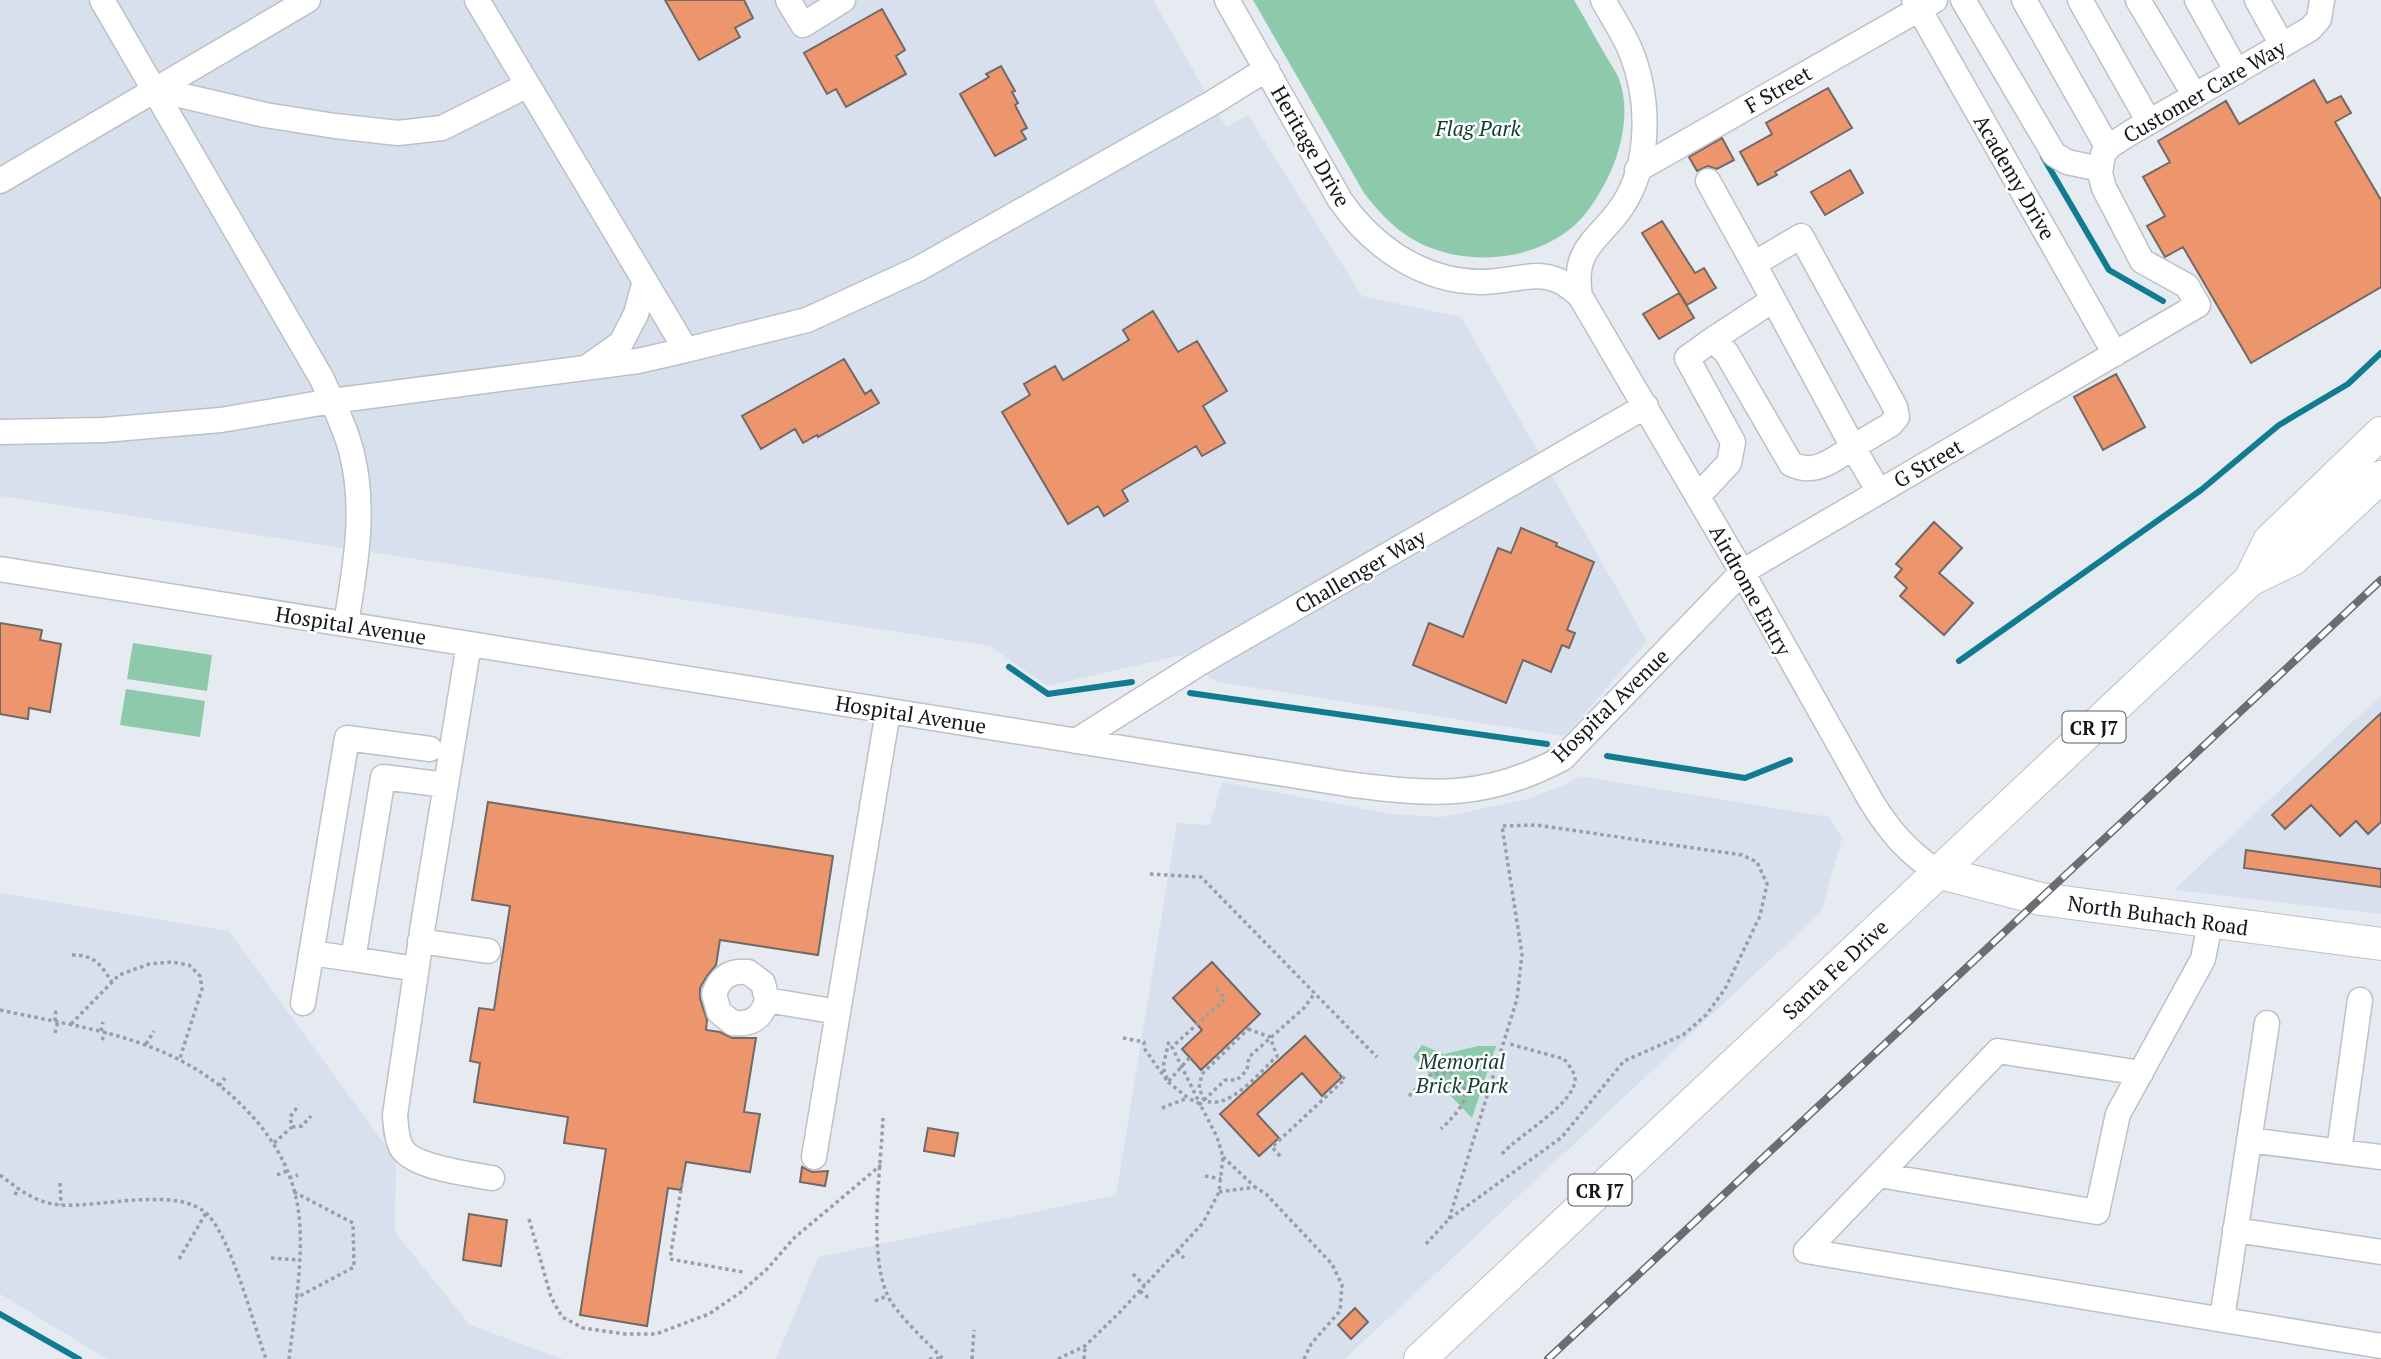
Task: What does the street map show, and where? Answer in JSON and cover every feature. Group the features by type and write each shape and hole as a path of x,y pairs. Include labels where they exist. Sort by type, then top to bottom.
{"main road":[{"name":"Santa Fe Drive","path":"2250,580 2269,541 2381,433"},
{"name":"Santa Fe Drive","path":"1420,1359 2250,580 2293,559 2381,477"},
{"name":"North Buhach Road","path":"1937,872 2041,899 2381,944"}],"street":[{"path":"102,0 322,379 332,401 352,454 357,489 358,551 346,625"},
{"path":"0,181 308,0"},
{"path":"477,0 686,350"},
{"path":"788,0 803,25 843,0"},
{"name":"Heritage Drive","path":"1227,0 1340,200 1352,217 1381,246 1413,265 1449,278 1479,282 1546,276 1564,282 1580,296"},
{"path":"1580,296 1578,275 1582,255 1622,207 1637,170 1643,141 1643,95 1629,45 1603,0"},
{"path":"1963,0 2054,155 2067,162 2104,158"},
{"path":"2024,0 2104,158 2104,188 2142,261 2188,286 2198,305 2115,354"},
{"path":"2080,0 2149,122"},
{"path":"2138,0 2195,96"},
{"path":"2197,0 2237,72"},
{"path":"2256,0 2282,45"},
{"name":"Customer Care Way","path":"2104,158 2149,122 2310,29 2319,19 2322,0"},
{"name":"F Street","path":"1637,170 1923,3"},
{"name":"Academy Drive","path":"1923,3 2115,354"},
{"path":"0,432 103,430 221,420 332,401 638,361 807,320 918,269 1212,103 1267,69"},
{"path":"154,89 265,115 398,133 442,128 526,86"},
{"path":"1708,181 1879,492"},
{"path":"1712,340 1726,352 1791,464 1800,469 1818,469 1890,425 1896,416 1895,407 1801,236 1754,264"},
{"path":"587,367 621,343 636,314 645,281"},
{"name":"Airdrome Entry","path":"1580,296 1742,572 1882,820 1904,847 1937,872"},
{"path":"1698,496 1729,463 1733,442 1688,358 1773,300"},
{"name":"G Street","path":"1742,572 2115,354"},
{"name":"Challenger Way","path":"1076,741 1198,664 1646,406"},
{"name":"Hospital Avenue","path":"0,569 1414,793 1475,791 1535,773 1563,758 1742,572"},
{"path":"469,644 420,941 395,1115 396,1134 402,1150 412,1158 435,1167 492,1178"},
{"path":"814,1157 888,711"},
{"path":"303,1003 347,738 430,749"},
{"path":"353,959 383,777 446,785"},
{"path":"1880,1175 2097,1212 2118,1114 2203,959 2210,923"},
{"path":"420,941 488,951"},
{"path":"312,953 416,969"},
{"path":"767,1000 838,1012"},
{"path":"2339,1151 2360,1000"},
{"path":"2222,1319 2267,1023"},
{"path":"2141,1073 1998,1051 1806,1251 2381,1346"},
{"path":"2249,1140 2381,1157"},
{"path":"2235,1230 2381,1252"}],"path":[{"path":"1426,1244 1449,1219 1562,1136 1624,1061 1683,1035 1706,1015 1725,989 1760,916 1767,884 1756,862 1742,855 1536,825 1502,826 1522,954 1517,999 1449,1219"},
{"path":"1150,874 1201,877 1377,1057"},
{"path":"72,955 87,955 101,965 112,982"},
{"path":"71,1024 120,975 149,964 172,962 189,965 200,976 202,989 180,1058"},
{"path":"1058,1359 1085,1346 1145,1286 1203,1223 1219,1192 1223,1157 1217,1137 1172,1047 1224,999 1216,989"},
{"path":"1200,1104 1225,1080 1237,1080 1247,1070 1249,1058 1304,1008 1314,994"},
{"path":"55,1033 56,1008"},
{"path":"0,1010 104,1032 180,1058 219,1086 253,1118 274,1143 287,1171 299,1216 296,1298 289,1359"},
{"path":"102,1040 103,1022"},
{"path":"1248,1029 1270,1037 1277,1056 1231,1099 1219,1102 1204,1100 1199,1088 1202,1074 1248,1029"},
{"path":"145,1045 154,1031"},
{"path":"1123,1038 1144,1042 1144,1048 1168,1082 1200,1104"},
{"path":"1168,1082 1163,1067 1169,1041"},
{"path":"1502,1154 1560,1105 1573,1088 1575,1078 1564,1059 1510,1044"},
{"path":"1168,1082 1190,1057"},
{"path":"1409,1096 1430,1075 1450,1072 1459,1078 1465,1102 1441,1129"},
{"path":"1280,1156 1272,1146 1345,1079 1338,1073"},
{"path":"203,1081 207,1076"},
{"path":"219,1086 225,1078"},
{"path":"1462,1083 1485,1081"},
{"path":"1163,1108 1188,1098"},
{"path":"292,1127 290,1118 299,1105"},
{"path":"274,1143 292,1127 302,1126 311,1116"},
{"path":"249,1122 253,1118"},
{"path":"883,1118 877,1229 878,1266 887,1296 943,1359"},
{"path":"1223,1157 1266,1194 1332,1264 1342,1285 1340,1311 1311,1344 1304,1359"},
{"path":"528,1219 551,1297 562,1317 583,1328 625,1334 656,1334 709,1314 741,1292 768,1268 794,1238 881,1166"},
{"path":"277,1175 287,1171"},
{"path":"0,1175 31,1198 61,1205 163,1199 190,1204 206,1213 231,1257 266,1359"},
{"path":"289,1178 298,1175"},
{"path":"1205,1176 1221,1179"},
{"path":"60,1183 61,1205"},
{"path":"682,1183 670,1259 743,1272"},
{"path":"1219,1192 1255,1187"},
{"path":"15,1195 18,1188"},
{"path":"294,1192 353,1223 354,1268 296,1298"},
{"path":"179,1259 206,1213"},
{"path":"299,1244 305,1245"},
{"path":"1177,1251 1184,1258"},
{"path":"271,1258 298,1260"},
{"path":"1133,1275 1145,1286"},
{"path":"1140,1291 1150,1298"},
{"path":"875,1301 887,1296"},
{"path":"972,1359 974,1330"},
{"path":"1084,1359 1085,1346"},
{"path":"929,1359 943,1359"}],"shaded area":[{"path":"0,0 1153,0 1226,127 1248,115 1362,296 1461,317 1647,641 1565,736 1217,682 1205,674 1192,653 1047,686 990,646 0,496"},
{"path":"2381,695 2381,914 2174,890"},
{"path":"1580,776 1829,817 1842,838 1821,912 1345,1359 776,1359 818,1257 1116,1195 1177,823 1210,825 1222,782 1391,814 1442,817 1527,799 1563,786"},
{"path":"0,893 229,931 396,1160 395,1232 470,1325 563,1359 107,1359 0,1294"}],"green space":[{"name":"Flag Park","path":"1253,0 1574,0 1616,73 1622,90 1624,126 1615,162 1607,179 1582,218 1565,233 1524,252 1502,256 1456,255 1414,240 1386,219 1364,193"},
{"path":"133,643 212,655 207,691 127,679"},
{"path":"126,689 205,701 200,737 120,725"},
{"name":"Memorial Brick Park","path":"1422,1045 1444,1054 1478,1046 1496,1046 1472,1118 1413,1057"}],"building":[{"path":"665,0 744,0 753,18 735,28 740,37 699,60"},
{"path":"882,9 905,50 896,56 906,74 846,107 836,89 827,94 804,53"},
{"path":"1001,66 1015,91 1012,92 1018,103 1015,105 1027,128 1021,131 1026,139 995,156 960,94 989,77 986,74"},
{"path":"2314,80 2327,103 2341,96 2351,113 2335,122 2381,200 2381,287 2251,363 2183,247 2165,257 2147,226 2165,216 2143,177 2170,162 2158,141 2226,101 2239,124"},
{"path":"1828,88 1852,128 1775,172 1777,175 1758,185 1740,152 1772,134 1766,123"},
{"path":"1722,138 1734,160 1717,169 1708,166 1697,171 1689,157"},
{"path":"1850,170 1863,193 1825,215 1811,192"},
{"path":"1662,221 1695,273 1704,268 1716,288 1687,305 1642,233"},
{"path":"1679,293 1694,318 1659,339 1643,314"},
{"path":"1153,311 1178,352 1197,341 1227,391 1203,406 1225,443 1202,456 1196,446 1122,490 1128,501 1104,516 1098,506 1068,524 1002,412 1030,395 1024,384 1055,366 1063,380 1129,340 1123,330"},
{"path":"844,359 865,394 871,390 879,403 803,443 795,429 761,449 742,416"},
{"path":"2116,374 2145,427 2103,450 2074,397"},
{"path":"1934,522 1962,548 1939,573 1973,603 1944,635 1900,596 1907,588 1895,577 1902,569 1896,564"},
{"path":"1521,528 1594,562 1567,630 1575,633 1569,648 1562,645 1551,672 1523,660 1506,703 1413,665 1429,623 1463,637 1498,548 1511,553"},
{"path":"0,623 42,630 40,640 61,644 50,712 29,708 28,719 0,714"},
{"path":"2381,713 2381,822 2368,834 2356,821 2340,836 2311,805 2285,829 2272,815"},
{"path":"488,802 833,856 818,955 720,940 716,965 700,988 700,998 707,1020 706,1030 720,1032 732,1038 756,1038 744,1112 760,1114 750,1172 686,1162 681,1190 668,1188 647,1326 580,1315 606,1149 564,1143 568,1117 474,1102 480,1063 470,1061 479,1008 494,1010 510,906 472,900"},
{"path":"2246,850 2381,869 2381,887 2244,868"},
{"path":"1212,962 1260,1014 1201,1070 1182,1049 1202,1030 1173,998"},
{"path":"1305,1036 1342,1077 1322,1096 1302,1073 1257,1114 1279,1138 1259,1156 1220,1114"},
{"path":"928,1128 958,1133 954,1156 924,1151"},
{"path":"802,1167 812,1172 828,1171 825,1186 800,1182"},
{"path":"469,1214 507,1220 501,1266 463,1260"},
{"path":"1355,1308 1368,1322 1351,1339 1338,1325"}],"waterway":[{"path":"2043,157 2109,270 2163,301"},
{"path":"1959,661 2201,490 2279,425 2348,384 2381,353"},
{"path":"1009,667 1048,694 1132,682"},
{"path":"1190,693 1547,744"},
{"path":"1607,756 1745,778 1790,760"},
{"path":"0,1314 79,1359"}],"railway":[{"path":"1548,1359 2381,580"}]}
